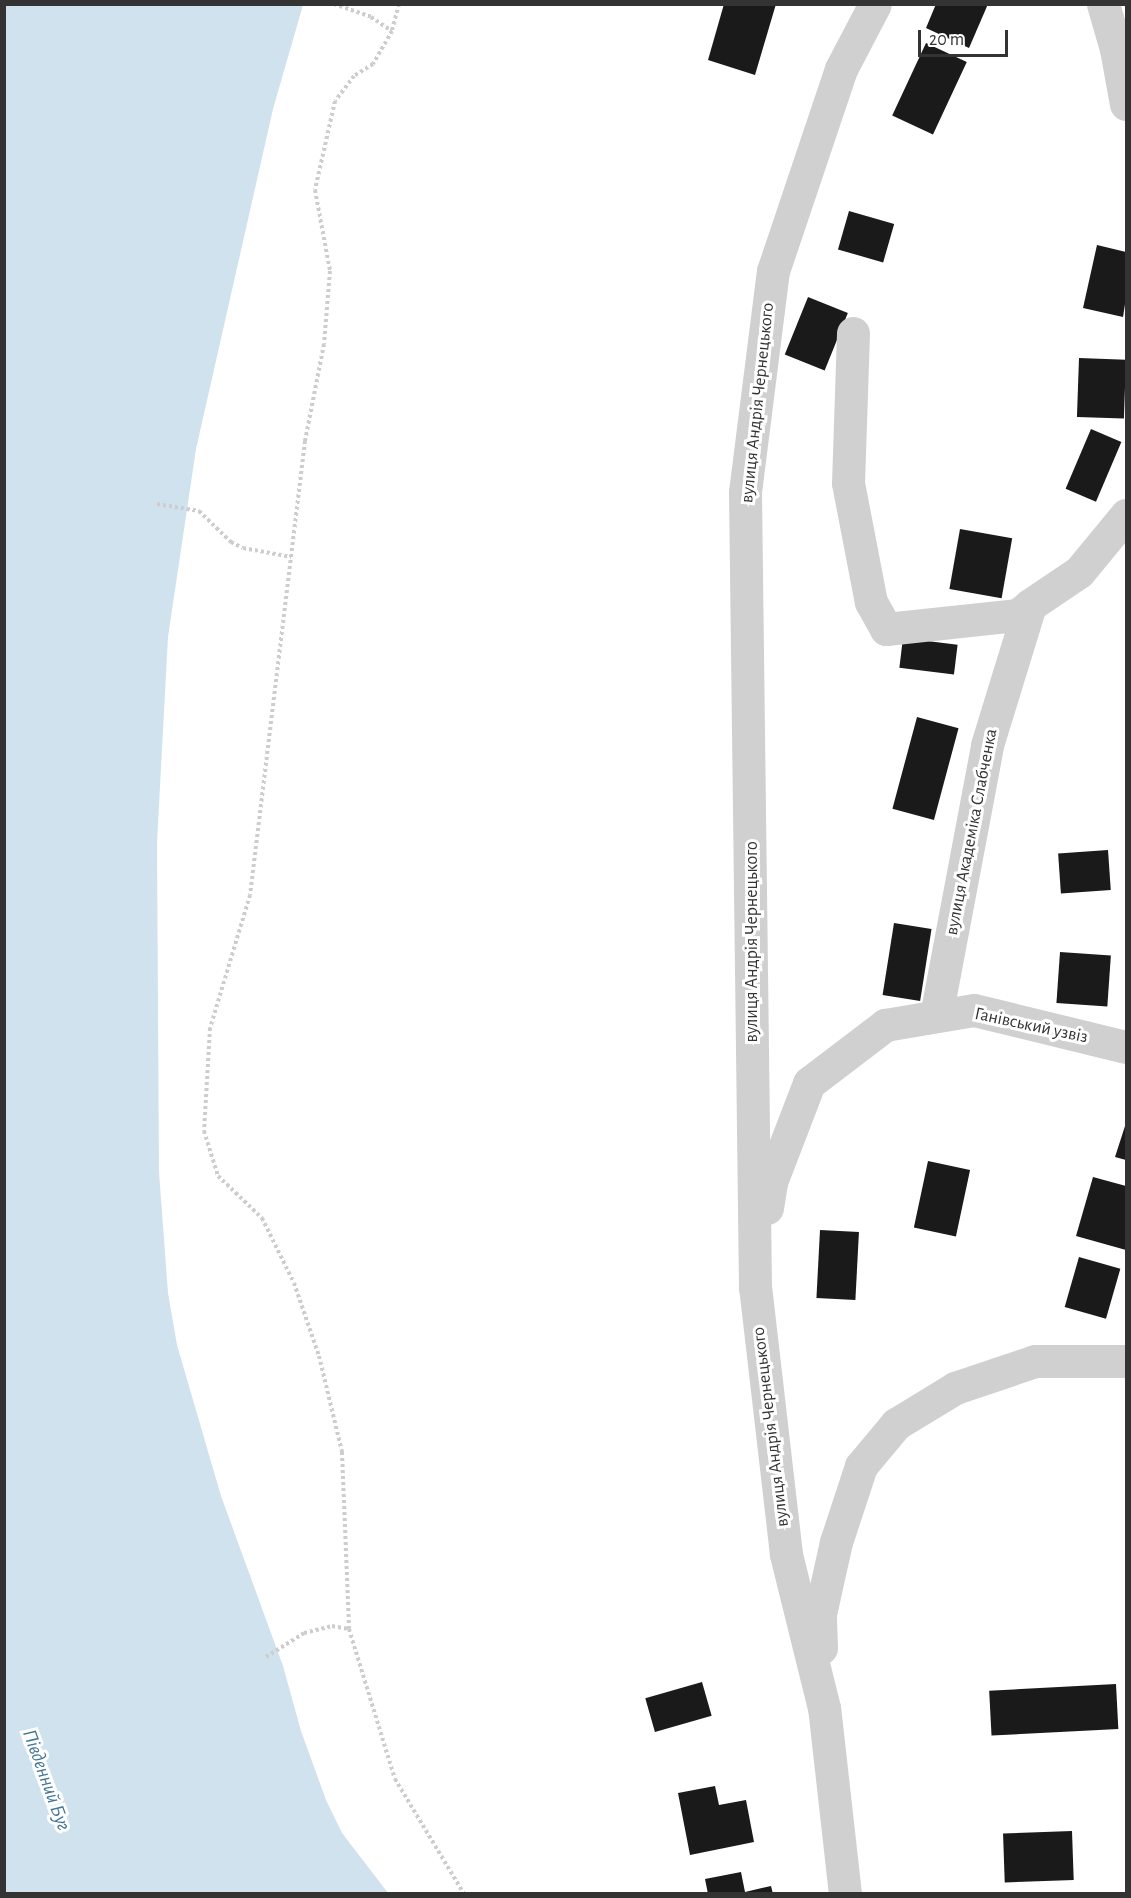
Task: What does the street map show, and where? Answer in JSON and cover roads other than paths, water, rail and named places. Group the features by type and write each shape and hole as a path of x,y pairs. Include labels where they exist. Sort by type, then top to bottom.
{"street":[{"name":"вулиця Андрія Чернецького","path":"845,1893 824,1708 786,1554 755,1288 745,492 773,271 841,69 875,4"},
{"path":"1103,4 1126,104"},
{"path":"854,333 848,483 871,602 886,629 1018,615 1079,572 1126,515"},
{"name":"вулиця Академіка Слабченка","path":"936,1016 987,745 1030,605"},
{"name":"Ганівський узвіз","path":"755,1288 771,1182 809,1083 885,1025 974,1010 1126,1047"},
{"path":"824,1708 820,1614 836,1542 861,1466 896,1424 955,1388 1035,1360 1126,1361"}],"water":[{"name":"Південний Буг","path":"5,4 303,5 273,109 196,449 168,637 157,843 159,1172 168,1293 177,1345 221,1496 283,1666 301,1731 326,1800 342,1833 388,1893 5,1893"}]}
